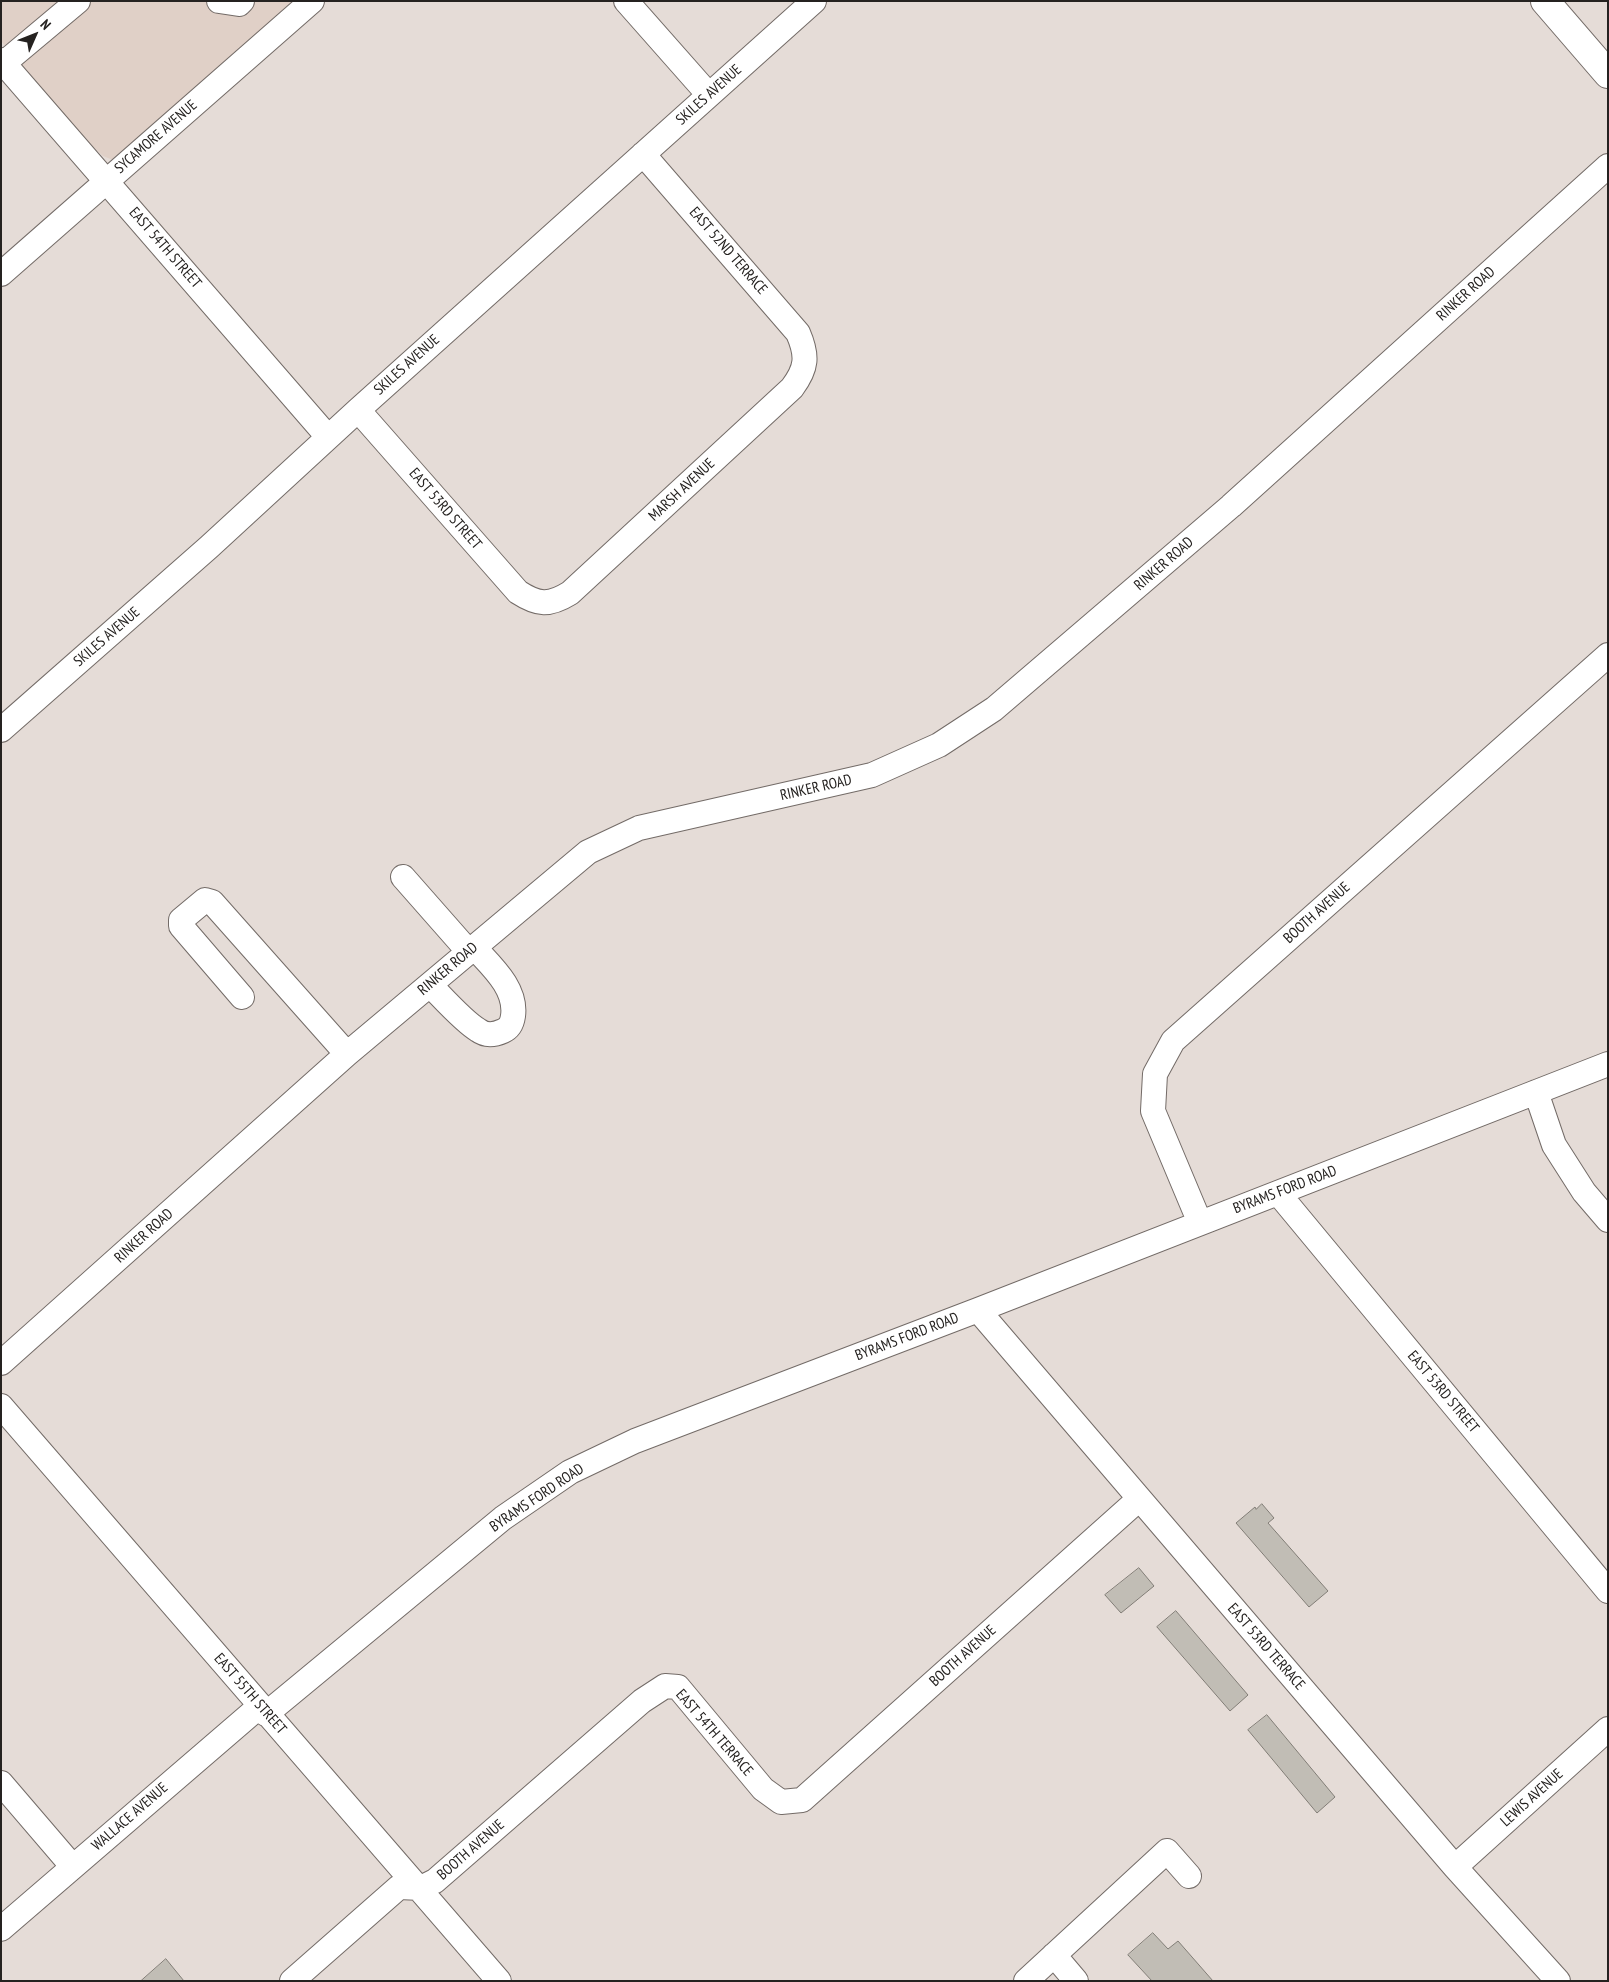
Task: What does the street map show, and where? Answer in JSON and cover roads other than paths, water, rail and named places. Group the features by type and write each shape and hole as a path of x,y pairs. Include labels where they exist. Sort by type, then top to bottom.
{"main road":[{"path":"1545,1 1608,74"}],"street":[{"path":"3,62 78,1"},
{"path":"219,1 239,4 242,1"},
{"name":"SYCAMORE AVENUE","path":"1,274 312,1"},
{"path":"626,1 709,95"},
{"name":"SKILES AVENUE","path":"1,730 209,547 328,437 814,1"},
{"name":"EAST 54TH STREET","path":"3,62 328,437"},
{"name":"EAST 52ND TERRACE","path":"643,154 798,333 805,353"},
{"name":"RINKER ROAD","path":"1,1363 347,1054 588,852 639,828 872,775 939,745 994,709 1231,506 1608,166"},
{"name":"MARSH AVENUE","path":"537,602 544,603 558,600 570,593 785,395 801,376 805,362 805,353"},
{"name":"EAST 53RD STREET","path":"358,410 518,592 537,602"},
{"name":"BOOTH AVENUE","path":"1200,1223 1154,1111 1155,1074 1173,1041 1608,655"},
{"path":"403,877 471,950 497,972 513,1000 512,1023 507,1030 496,1034 487,1034 477,1030 430,984"},
{"path":"242,997 181,926 181,920 205,900 212,902 347,1054"},
{"name":"BYRAMS FORD ROAD","path":"263,1710 502,1518 570,1472 635,1441 978,1310 1608,1064"},
{"path":"1536,1092 1554,1145 1584,1192 1608,1220"},
{"name":"EAST 53RD STREET","path":"1278,1193 1608,1591"},
{"name":"EAST 53RD TERRACE","path":"978,1310 1456,1867 1558,1981"},
{"name":"EAST 55TH STREET","path":"1,1406 263,1710 421,1888 499,1981"},
{"name":"BOOTH AVENUE","path":"781,1802 802,1800 1139,1499"},
{"name":"EAST 54TH TERRACE","path":"642,1701 665,1686 678,1687 763,1789 781,1802"},
{"name":"BOOTH AVENUE","path":"292,1981 399,1887 421,1888 435,1881 642,1701"},
{"name":"WALLACE AVENUE","path":"1,1929 263,1710"},
{"name":"LEWIS AVENUE","path":"1456,1867 1608,1729"},
{"path":"1,1783 72,1868"},
{"path":"1026,1981 1167,1851 1189,1876"},
{"path":"1054,1955 1076,1981"}]}
